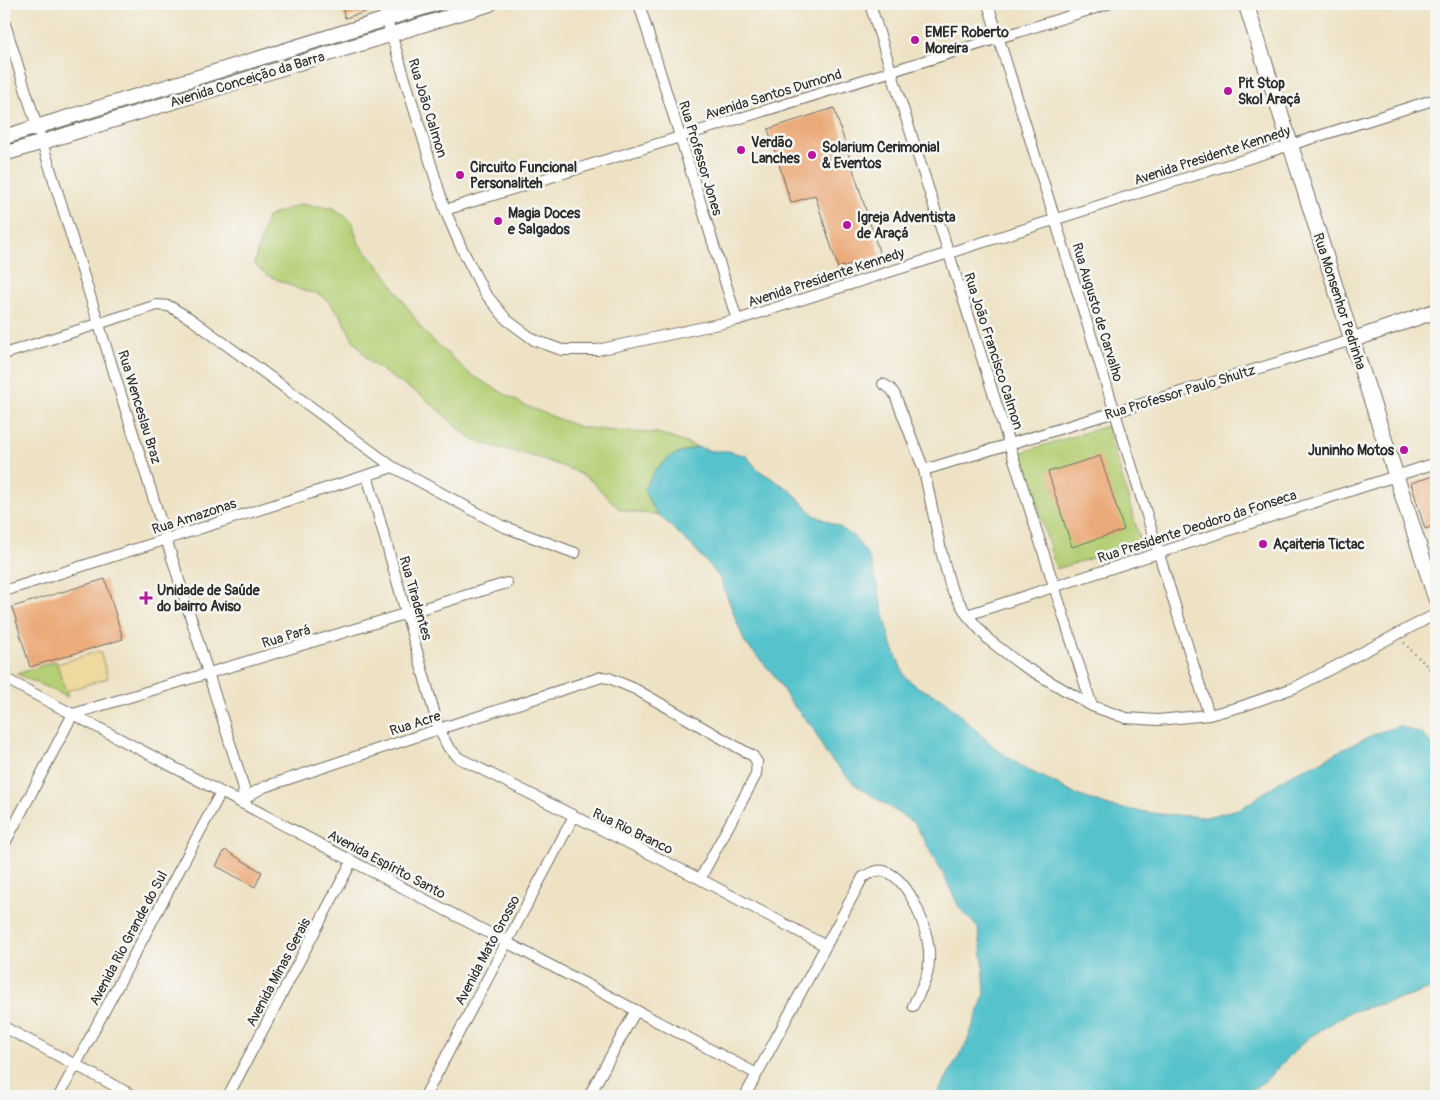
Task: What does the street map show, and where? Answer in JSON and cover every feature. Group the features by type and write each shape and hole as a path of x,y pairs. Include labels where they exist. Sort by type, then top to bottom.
{"main road":[{"name":"Rua Monsenhor Pedrinha","path":"1246,4 1436,599"},
{"name":"Rua Professor Paulo Shultz","path":"1352,340 1436,311"}],"street":[{"name":"Rua João Calmon","path":"382,4 445,210 461,247"},
{"name":"Avenida Conceição da Barra","path":"4,137 435,4"},
{"name":"Avenida Conceição da Barra","path":"4,154 490,4"},
{"name":"Rua Professor Jones","path":"639,4 737,320"},
{"name":"Rua João Francisco Calmon","path":"870,4 1092,706"},
{"name":"Rua Augusto de Carvalho","path":"988,4 1209,715"},
{"name":"Avenida Santos Dumond","path":"445,210 1108,4"},
{"name":"Rua Wenceslau Braz","path":"4,21 240,775 244,789 241,803"},
{"name":"Avenida Presidente Kennedy","path":"461,247 484,292 506,320 534,340 562,350 598,350 737,320 1436,99"},
{"path":"4,354 157,305 169,306 393,467 502,526 575,553"},
{"name":"Rua Professor Paulo Shultz","path":"924,470 1352,340"},
{"path":"883,384 890,388 895,396 924,470 951,588 967,615 989,640 1020,664 1092,706 1126,718 1158,720 1209,715 1243,706 1296,687 1436,614"},
{"name":"Rua Presidente Deodoro da Fonseca","path":"967,615 1436,463"},
{"name":"Rua Amazonas","path":"4,591 393,467"},
{"name":"Rua Tiradentes","path":"367,475 439,729"},
{"name":"Rua Pará","path":"73,714 507,583"},
{"name":"Avenida Espírito Santo","path":"4,676 241,803 757,1074"},
{"name":"Rua Acre","path":"241,803 264,787 602,677 609,678 635,688 753,756 757,762 756,775 700,879"},
{"path":"4,844 73,714"},
{"name":"Rua Rio Branco","path":"439,729 448,747 459,758 700,879 826,946"},
{"name":"Avenida Rio Grande do Sul","path":"59,1096 221,792"},
{"name":"Avenida Mato Grosso","path":"425,1096 574,816"},
{"name":"Avenida Minas Gerais","path":"228,1096 352,861"},
{"path":"745,1096 863,877 873,872 883,871 892,875 905,888 919,913 926,935 930,959 927,979 912,1006"},
{"path":"589,1096 636,1010"},
{"path":"4,1027 134,1096"}],"path":[{"path":"1396,636 1436,675"}],"green space":[{"path":"300,204 334,208 352,222 359,244 383,271 424,332 470,374 524,405 579,427 625,432 658,433 697,447 665,461 644,489 651,505 659,515 619,509 588,478 572,470 543,459 474,441 422,396 369,361 352,338 341,316 329,302 317,293 303,291 267,275 254,264 267,217"},
{"path":"1107,426 1141,543 1056,569 1022,452"},
{"path":"56,661 68,697 17,674"}],"sand":[{"path":"100,651 108,678 66,691 57,664"}],"water":[{"path":"697,447 712,451 728,451 747,456 757,469 790,490 814,515 838,526 854,537 865,551 872,565 891,643 905,677 919,688 943,699 995,748 1027,770 1054,782 1074,794 1112,807 1160,814 1206,817 1242,808 1288,776 1377,733 1399,726 1422,734 1436,747 1436,987 1407,997 1350,1012 1308,1038 1265,1081 1243,1096 936,1096 967,1042 985,993 978,928 959,907 915,824 853,783 826,754 813,728 792,704 773,674 745,643 720,578 696,550 651,505 644,489 655,470 671,456"}],"building":[{"path":"341,4 375,4 376,9 345,18"},
{"name":"Solarium Cerimonial & Eventos","path":"834,108 880,255 838,268 815,195 791,203 768,129"},
{"path":"1100,456 1124,530 1072,547 1048,472"},
{"path":"1436,475 1436,525 1425,529 1411,483"},
{"path":"105,579 123,639 30,667 12,607"},
{"path":"225,850 262,872 255,887 216,866"}],"place":[{"name":"EMEF Roberto Moreira","path":"915,40"},
{"name":"Pit Stop Skol Araçá","path":"1228,91"},
{"name":"Verdão Lanches","path":"741,150"},
{"name":"Solarium Cerimonial & Eventos","path":"812,155"},
{"name":"Circuito Funcional Personaliteh","path":"460,175"},
{"name":"Magia Doces e Salgados","path":"498,221"},
{"name":"Igreja Adventista de Araçá","path":"847,225"},
{"name":"Juninho Motos","path":"1404,450"},
{"name":"Açaiteria Tictac","path":"1263,544"},
{"name":"Unidade de Saúde do bairro Aviso","path":"146,598"}]}
